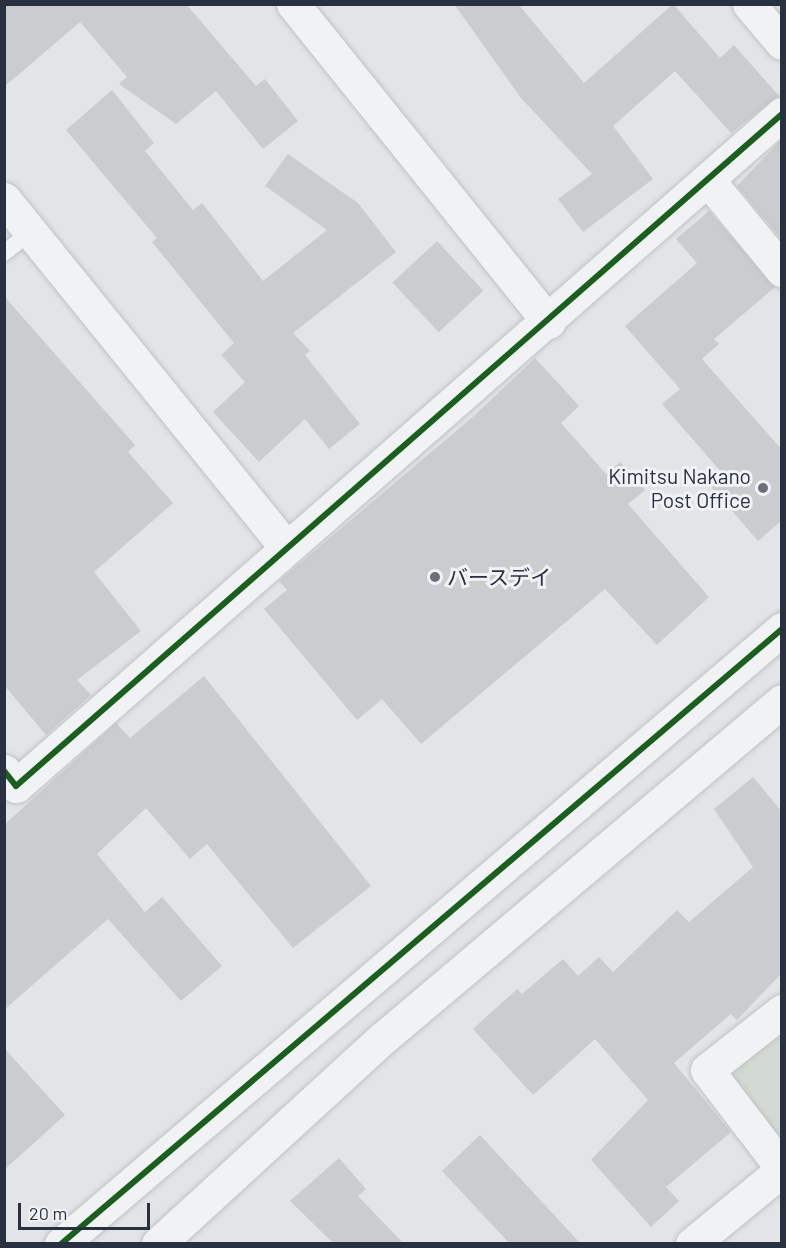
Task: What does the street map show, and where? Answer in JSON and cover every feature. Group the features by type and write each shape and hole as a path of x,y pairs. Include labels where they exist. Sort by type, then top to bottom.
{"street":[{"path":"293,4 549,322"},
{"path":"749,4 782,43"},
{"path":"8,784 549,322 782,114"},
{"path":"708,180 782,270"},
{"path":"4,199 285,546"},
{"path":"61,1244 782,629"},
{"path":"158,1244 383,1038 782,701"},
{"path":"692,1244 782,1169 707,1070 782,1011"}],"lane":[{"path":"4,253 32,232"}],"shaded area":[{"path":"781,1031 781,1141 729,1074"}],"building":[{"path":"4,4 186,4 256,86 265,79 298,121 263,149 216,91 176,124 119,84 127,77 80,22 4,87"},
{"path":"454,4 518,4 584,83 673,4 720,58 734,45 779,96 731,133 675,71 613,126 653,179 583,232 558,199 592,174 521,98"},
{"path":"112,90 154,143 145,151 193,210 202,203 263,281 327,230 265,186 288,154 358,203 396,252 293,333 310,351 305,355 360,424 329,449 305,419 259,462 213,412 245,382 221,355 234,343 152,242 157,238 66,130"},
{"path":"782,139 782,240 737,186"},
{"path":"709,211 775,287 714,339 719,344 702,359 782,450 782,520 758,541 709,484 722,473 662,404 680,389 625,326 697,263 676,239"},
{"path":"437,241 483,291 439,332 392,283"},
{"path":"4,296 135,445 128,452 173,503 94,572 141,631 77,680 91,695 46,735 4,685"},
{"path":"535,358 579,406 561,423 606,474 620,462 645,490 628,504 709,597 657,645 605,589 421,744 382,699 357,720 264,609 287,590 279,581 475,415"},
{"path":"204,676 371,886 293,948 207,844 190,859 146,808 97,854 145,912 162,897 222,966 181,1001 108,919 4,1010 4,825 116,723 130,738"},
{"path":"753,777 782,812 782,973 737,1020 731,1014 674,1063 731,1132 666,1187 679,1201 651,1227 591,1160 648,1100 595,1039 533,1095 473,1029 517,989 522,994 563,959 578,976 599,957 613,972 677,910 689,922 753,867 714,809"},
{"path":"4,1048 65,1115 4,1170"},
{"path":"480,1135 581,1244 510,1244 442,1171"},
{"path":"339,1158 366,1189 358,1196 404,1244 334,1244 290,1201"}],"cycle path":[{"path":"4,771 16,786 782,114"},
{"path":"61,1244 782,629"}],"place":[{"name":"Kimitsu Nakano Post Office","path":"763,488"},
{"name":"バースデイ","path":"435,577"}]}
